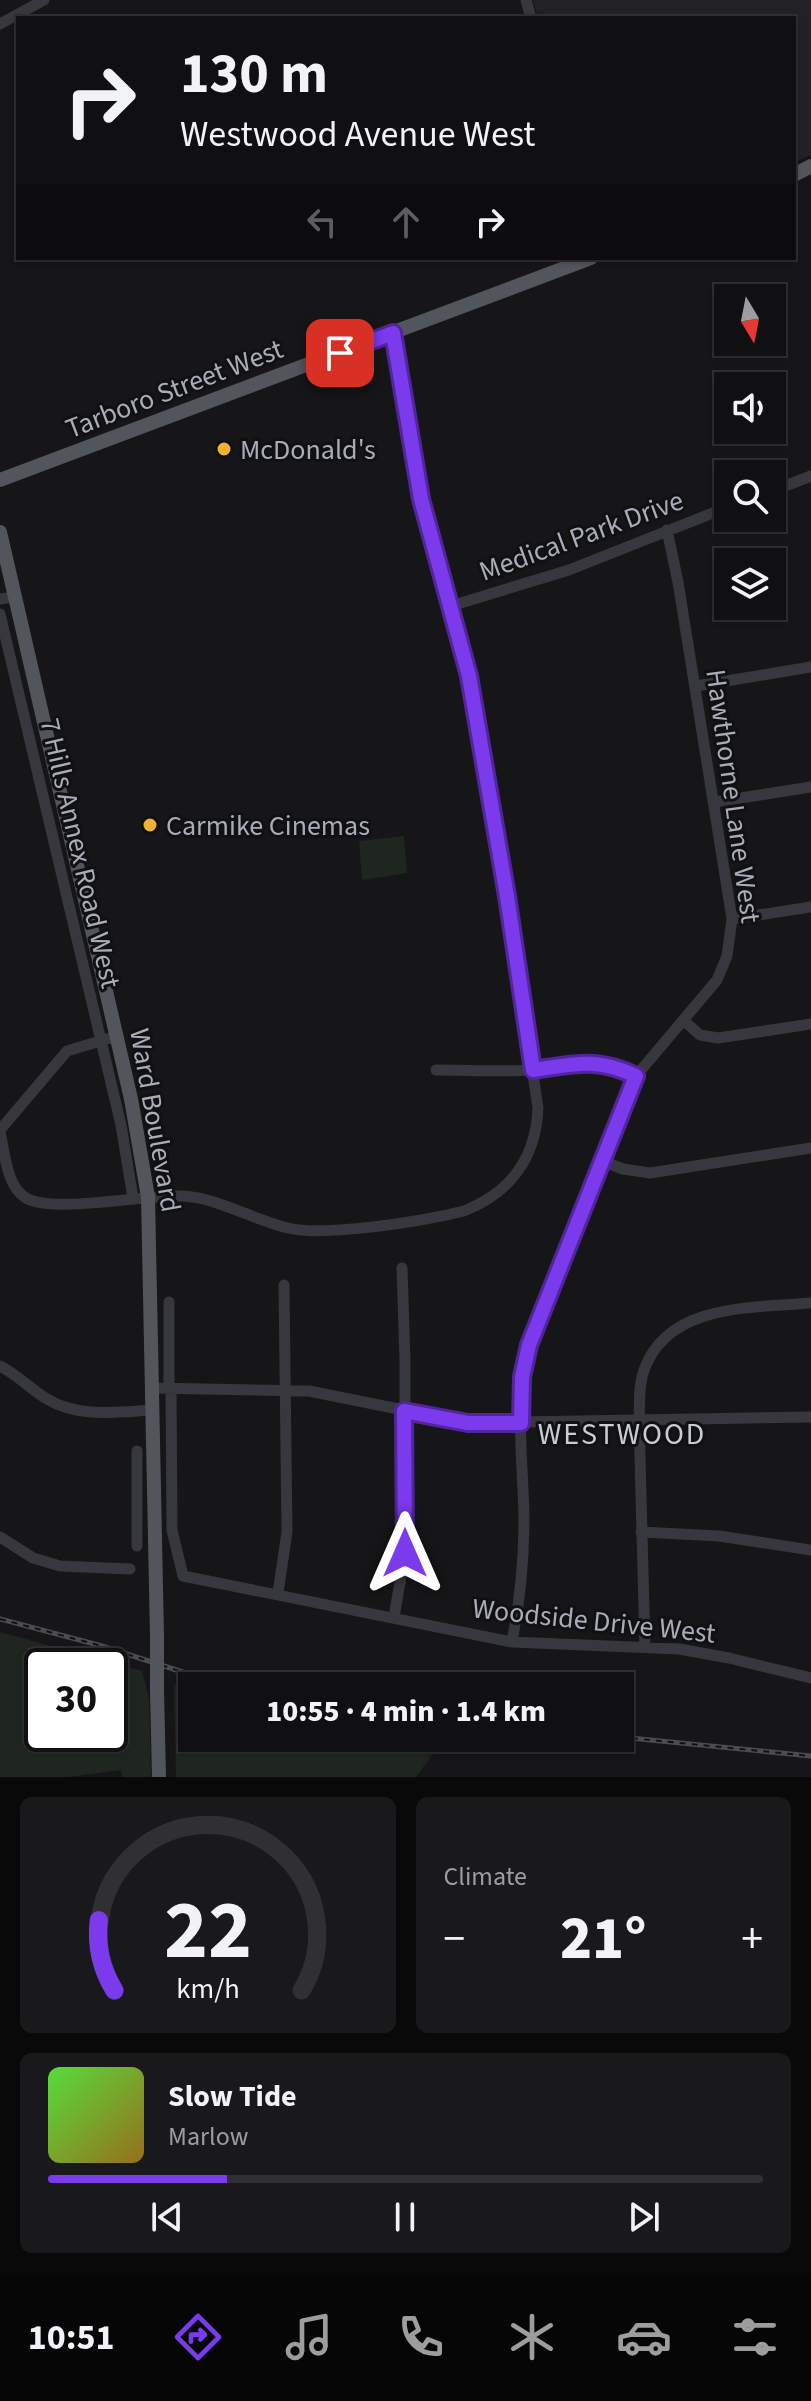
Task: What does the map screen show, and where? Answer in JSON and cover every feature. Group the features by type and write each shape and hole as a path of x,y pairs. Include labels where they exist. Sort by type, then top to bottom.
{"main road":[{"name":"Tarboro Street West","path":"0,480 586,260"},
{"name":"Ward Boulevard","path":"0,532 7,598 134,1114 152,1410 159,1777"}],"street":[{"path":"0,24 44,0"},
{"path":"117,1036 67,1051 0,1131 15,1186 30,1200 53,1204 140,1197 194,1197 284,1227 301,1230 348,1228 464,1211 502,1190 529,1155 538,1123 533,1070 481,739 469,676 421,499 393,333"},
{"path":"786,486 811,476"},
{"name":"Medical Park Drive","path":"451,606 569,570 714,512"},
{"name":"Hawthorne Lane West","path":"512,1642 519,1604 524,1541 522,1377 529,1345 636,1076 717,980 727,956 732,919 696,686 667,530"},
{"name":"7 Hills Annex Road West","path":"0,614 140,1197"},
{"path":"696,686 811,667"},
{"path":"715,802 811,787"},
{"path":"732,919 811,907"},
{"path":"683,1020 700,1035 718,1038 811,1024"},
{"path":"436,1070 533,1070 598,1063 614,1065 636,1076"},
{"path":"602,1161 623,1169 650,1173 811,1148"},
{"path":"394,1617 405,1553 402,1268"},
{"path":"278,1593 287,1532 284,1285"},
{"path":"169,1302 170,1387"},
{"path":"645,1647 639,1420 645,1368 663,1342 683,1325 700,1316 811,1303"},
{"path":"0,1366 46,1399 69,1408 89,1412 152,1410"},
{"name":"Woodside Drive West","path":"170,1387 172,1530 183,1576 512,1642 645,1647 729,1658 811,1678"},
{"path":"151,1388 309,1391 468,1423 811,1417"},
{"path":"137,1451 137,1546"},
{"path":"137,1487 153,1486"},
{"path":"641,1532 719,1536 811,1550"},
{"path":"0,1537 33,1558 60,1566 130,1569"}],"shaded area":[{"path":"533,0 811,0 811,155 796,161 796,16 537,16"},
{"path":"404,836 407,873 362,880 359,841"},
{"path":"0,1632 58,1648 24,1648 24,1752 128,1752 128,1667 142,1671 149,1699 151,1777 122,1777 121,1770 68,1777 0,1777"},
{"path":"174,1684 178,1685 178,1752 434,1752 416,1777 176,1777"}],"railway":[{"path":"0,1619 102,1646 183,1672"},
{"path":"634,1738 811,1756"}],"place":[{"name":"McDonald's","path":"224,449"},
{"name":"Carmike Cinemas","path":"150,825"}],"district":[{"name":"WESTWOOD","path":"622,1434"}],"route":[{"path":"340,353 393,333 421,499 469,676 481,739 533,1070 598,1063 614,1065 636,1076 529,1345 522,1377 521,1423 468,1423 404,1411 405,1553"}]}
